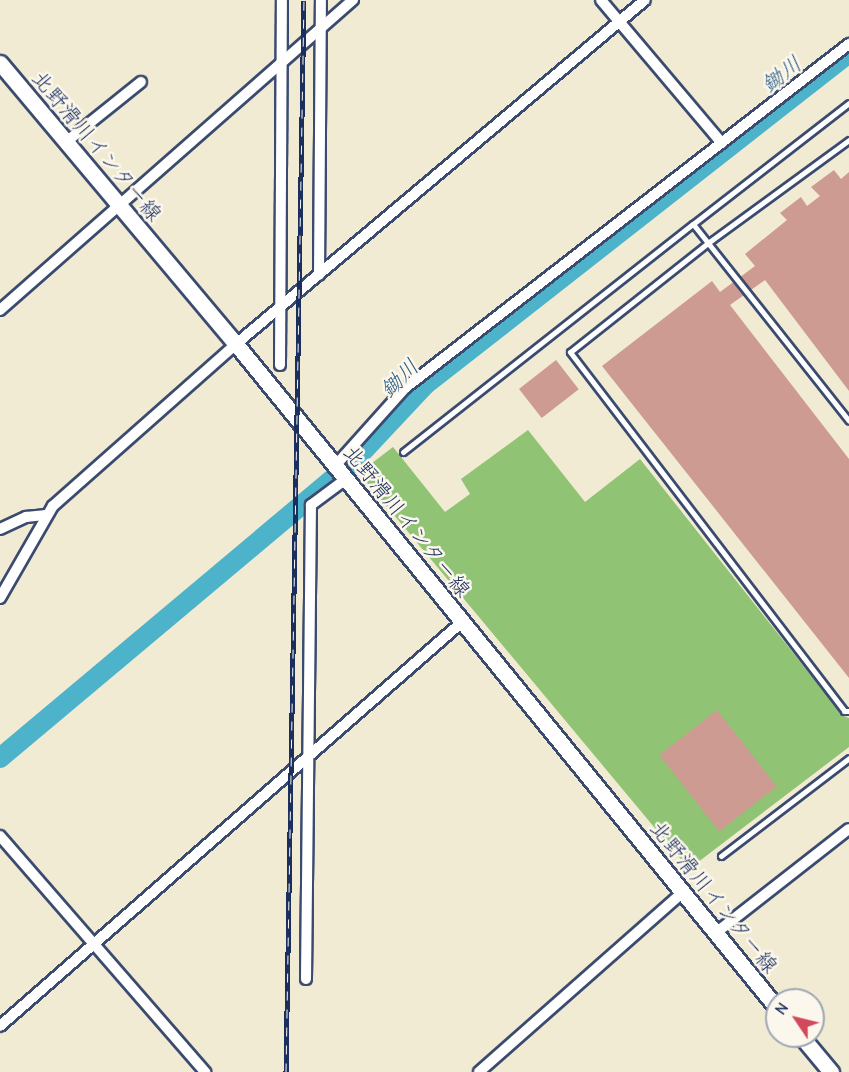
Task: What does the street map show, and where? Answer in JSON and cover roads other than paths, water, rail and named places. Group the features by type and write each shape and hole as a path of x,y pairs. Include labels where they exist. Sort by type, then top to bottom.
{"main road":[{"name":"北野滑川インター線","path":"0,63 236,344 765,993"},
{"path":"811,1048 831,1072"}],"street":[{"path":"280,365 282,0"},
{"path":"319,275 321,0"},
{"path":"1,307 120,206 353,0"},
{"path":"601,0 722,143"},
{"path":"0,598 44,515 236,344 645,0"},
{"path":"335,466 405,388 849,44"},
{"path":"66,142 141,82"},
{"path":"306,979 311,505 346,479"},
{"path":"0,529 26,517 44,515"},
{"path":"0,1026 462,622"},
{"path":"717,932 849,830"},
{"path":"0,836 205,1072"},
{"path":"479,1072 683,892"}],"lane":[{"path":"403,452 849,104"},
{"path":"849,140 709,242 570,352 844,711 849,711"},
{"path":"693,224 849,421"},
{"path":"721,856 849,758"}],"waterway":[{"name":"鋤川","path":"0,758 352,463 425,385 849,53"}],"railway":[{"path":"286,1072 304,0"}]}
